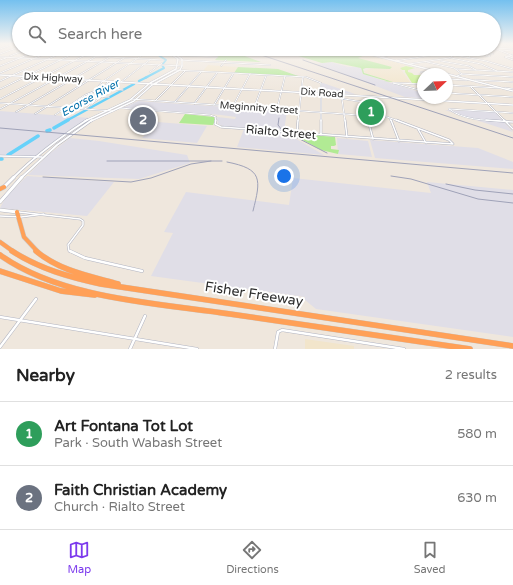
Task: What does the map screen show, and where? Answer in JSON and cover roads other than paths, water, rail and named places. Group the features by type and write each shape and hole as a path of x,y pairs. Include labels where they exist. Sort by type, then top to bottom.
{"highway":[{"path":"17,212 21,217 22,232 26,241 37,252 50,261 72,271 130,288"},
{"name":"Fisher Freeway","path":"0,242 16,255 38,267 64,276 101,284 513,346"},
{"name":"Fisher Freeway","path":"0,255 16,266 42,278 99,295 470,349"},
{"path":"0,271 37,284 89,295 99,295"}],"main road":[{"path":"0,202 42,157 107,110 131,99 150,83 175,70 178,66 179,60"},
{"path":"1,189 33,158 72,129 136,100 158,81 179,71 183,60"},
{"path":"395,61 424,68"},
{"name":"Dix Highway","path":"0,74 154,84"},
{"path":"453,76 513,90"},
{"name":"Dix Road","path":"154,84 513,105"},
{"path":"146,86 151,86"},
{"path":"20,170 21,173 27,172"},
{"path":"13,177 19,176 21,178"},
{"path":"0,210 17,212"}],"street":[{"path":"0,66 15,60"},
{"path":"0,74 29,60"},
{"path":"0,81 44,60"},
{"path":"0,89 60,60"},
{"path":"0,99 73,60"},
{"path":"78,60 182,66"},
{"path":"16,112 105,60"},
{"path":"35,114 120,60"},
{"path":"55,115 85,94 95,91 105,81 134,60"},
{"path":"121,82 149,60"},
{"path":"189,60 270,65"},
{"path":"409,64 436,60"},
{"path":"441,60 471,66 476,70"},
{"path":"461,60 479,64 497,71"},
{"path":"478,60 513,69"},
{"path":"0,109 88,61"},
{"path":"426,61 456,69 513,72"},
{"path":"222,66 224,62"},
{"path":"150,72 162,63"},
{"path":"456,69 462,74"},
{"path":"175,70 303,77 320,83 321,135"},
{"path":"155,101 185,71"},
{"path":"174,102 201,72"},
{"path":"194,104 217,73"},
{"path":"214,105 233,74"},
{"path":"233,106 250,74"},
{"path":"457,77 462,74 513,77"},
{"path":"254,108 266,75"},
{"path":"277,109 285,76"},
{"path":"297,133 303,77"},
{"path":"453,79 513,82"},
{"path":"101,97 98,96 109,81"},
{"path":"417,84 393,83 417,90"},
{"path":"453,85 500,88"},
{"path":"470,86 513,129"},
{"path":"103,88 123,90"},
{"path":"453,93 513,97"},
{"path":"330,94 331,97 363,102 373,139"},
{"path":"85,109 101,97 109,97"},
{"path":"342,98 347,137"},
{"name":"Meginnity Street","path":"131,99 387,116"},
{"path":"0,103 113,110"},
{"name":"Rialto Street","path":"119,108 210,115 216,117 215,124 219,127 453,144 449,140 418,128"},
{"path":"365,108 418,128 426,143"},
{"path":"513,113 449,109 452,112 475,119 513,122"},
{"path":"390,118 399,141"},
{"path":"0,156 33,158 42,157"},
{"path":"17,212 47,214 82,220 82,227 68,245 68,249 85,258 142,271"},
{"path":"0,216 21,217 47,214"},
{"path":"0,347 36,299"},
{"path":"130,349 145,316"},
{"path":"0,317 197,349"},
{"path":"275,349 278,331 285,330 383,347 404,349"}],"waterway":[{"name":"Ecorse River","path":"145,78 164,68 162,65 166,60"},
{"name":"Ecorse River","path":"139,81 145,78"},
{"name":"Ecorse River","path":"66,121 134,84"},
{"name":"Ecorse River","path":"54,128 68,120"},
{"name":"Ecorse River","path":"8,155 38,136"}],"railway":[{"path":"277,60 513,138"},
{"path":"304,60 375,85"},
{"path":"279,118 278,125 282,130 327,153"},
{"path":"0,128 513,173"},
{"path":"107,161 211,161"},
{"path":"43,177 131,182 151,178 191,164 211,161"},
{"path":"211,161 222,161"},
{"path":"227,162 247,168 253,172 256,177 258,183 253,211"},
{"path":"391,176 411,179 478,199 513,203"},
{"path":"446,184 475,190 513,194"}],"place":[{"name":"Art Fontana Tot Lot","path":"371,112"},
{"name":"Faith Christian Academy","path":"143,120"}]}
